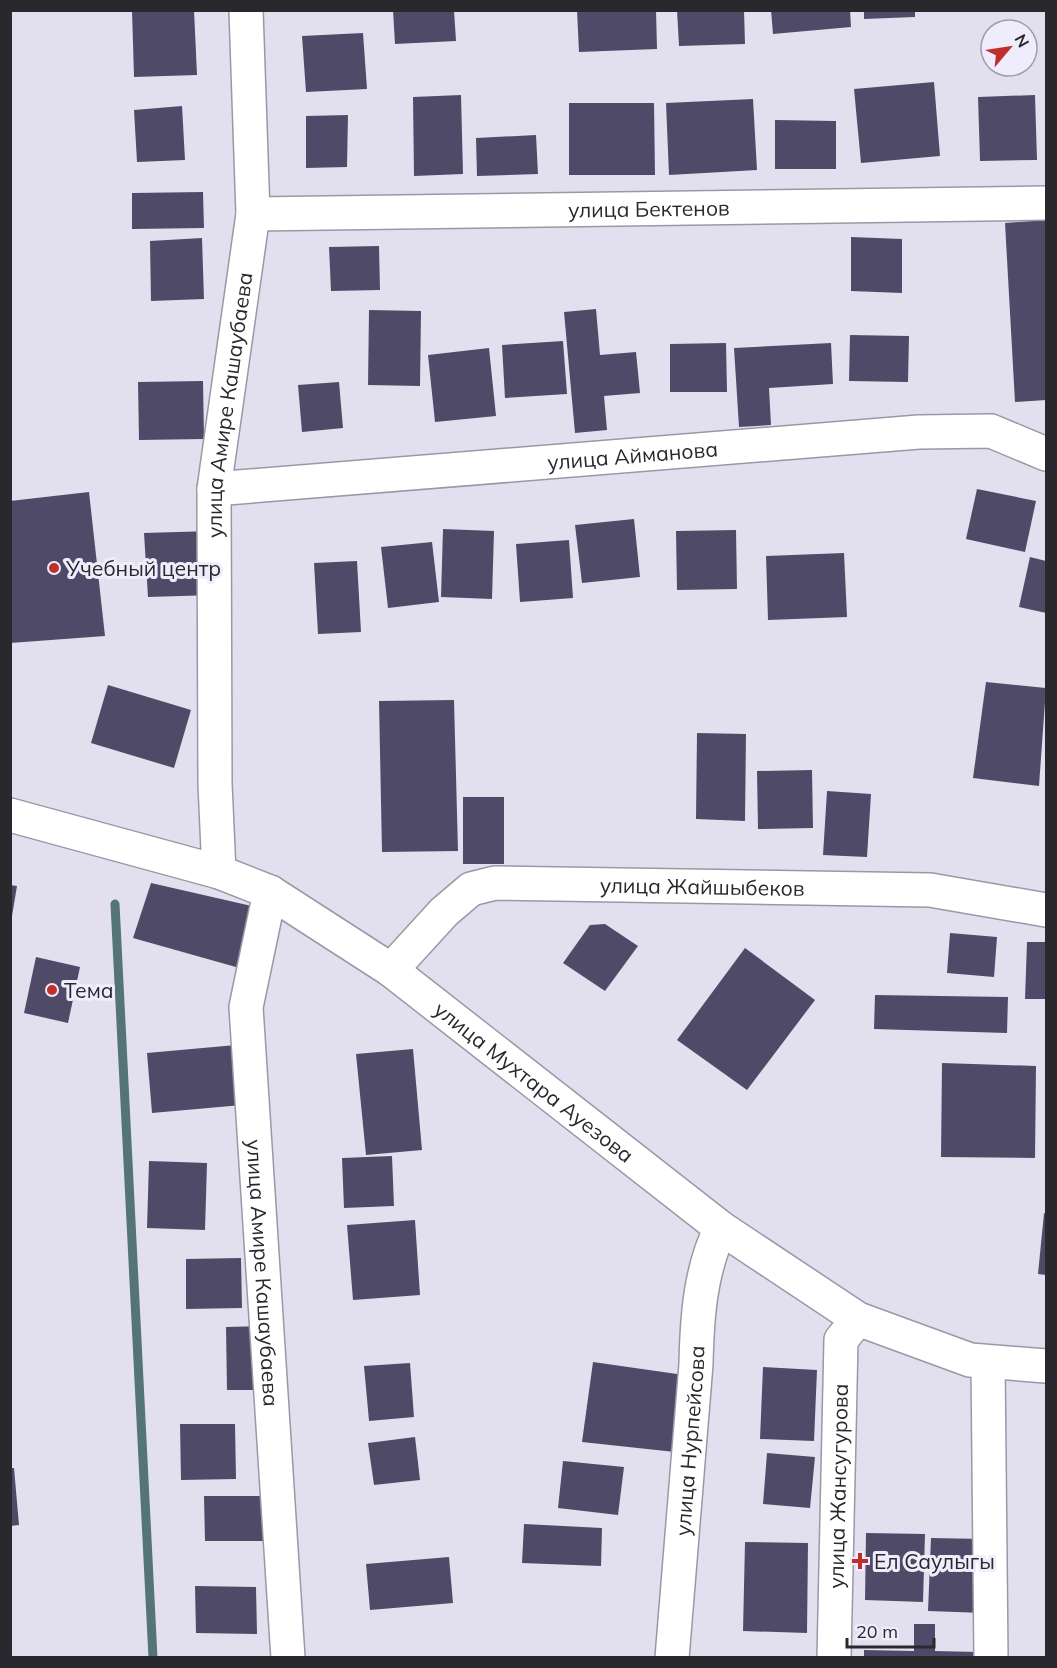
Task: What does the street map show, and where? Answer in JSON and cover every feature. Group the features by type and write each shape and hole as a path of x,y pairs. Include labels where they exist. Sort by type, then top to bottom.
{"street":[{"name":"улица Амире Кашаубаева","path":"219,872 215,784 214,489 253,214 246,10"},
{"name":"улица Бектенов","path":"253,214 1047,203"},
{"name":"улица Айманова","path":"214,489 919,432 991,431 1047,454"},
{"name":"улица Мухтара Ауезова","path":"10,815 219,872 270,892 391,970 721,1228 858,1319 970,1360 1047,1366"},
{"name":"улица Жайшыбеков","path":"391,970 444,912 471,889 495,883 930,890 1047,910"},
{"name":"улица Амире Кашаубаева","path":"270,892 246,1007 288,1658"},
{"name":"улица Нурпейсова","path":"672,1658 696,1364 697,1318 711,1247 721,1228"},
{"name":"улица Жансугурова","path":"834,1658 841,1340 858,1319"},
{"path":"988,1362 991,1658"}],"building":[{"path":"132,10 194,10 197,75 134,77"},
{"path":"393,10 454,10 456,41 395,44"},
{"path":"577,10 656,10 657,49 579,52"},
{"path":"677,10 744,10 745,44 679,46"},
{"path":"771,10 850,10 851,27 773,34"},
{"path":"864,10 915,10 915,17 864,19"},
{"path":"363,33 367,89 306,92 302,36"},
{"path":"934,82 940,156 861,163 854,89"},
{"path":"461,95 463,174 414,176 413,97"},
{"path":"1035,95 1037,160 980,161 978,97"},
{"path":"753,99 757,170 669,175 666,103"},
{"path":"569,103 654,103 655,175 569,175"},
{"path":"182,106 185,160 137,162 134,110"},
{"path":"348,115 347,167 306,168 306,116"},
{"path":"775,120 836,121 836,169 775,169"},
{"path":"536,135 538,174 477,176 476,138"},
{"path":"203,192 204,228 132,229 132,193"},
{"path":"1046,220 1046,400 1015,402 1005,223"},
{"path":"851,237 902,239 902,293 851,291"},
{"path":"202,238 204,299 151,301 150,241"},
{"path":"379,246 380,290 331,291 329,247"},
{"path":"596,309 600,355 636,352 640,393 604,396 607,430 575,433 564,312"},
{"path":"369,310 421,311 420,386 368,385"},
{"path":"850,335 909,336 908,382 849,381"},
{"path":"563,341 567,394 505,398 502,345"},
{"path":"726,343 727,392 670,392 670,344"},
{"path":"831,343 833,384 769,388 771,425 739,427 734,348"},
{"path":"489,348 496,416 435,422 428,355"},
{"path":"203,381 204,439 139,440 138,382"},
{"path":"339,382 343,428 302,432 298,385"},
{"path":"977,489 1036,501 1025,552 966,539"},
{"name":"Учебный центр","path":"89,492 105,636 10,643 10,501"},
{"path":"634,519 640,577 582,583 575,525"},
{"path":"443,529 494,531 492,599 441,597"},
{"path":"736,530 737,589 677,590 676,531"},
{"path":"212,531 214,595 148,597 144,533"},
{"path":"569,540 573,598 520,602 516,544"},
{"path":"432,542 439,602 388,608 381,547"},
{"path":"844,553 847,617 768,620 766,556"},
{"path":"1030,557 1046,561 1046,613 1019,607"},
{"path":"357,561 361,632 318,634 314,563"},
{"path":"986,682 1046,688 1039,786 973,778"},
{"path":"108,685 191,710 174,768 91,743"},
{"path":"454,700 458,851 382,852 379,701"},
{"path":"697,733 746,734 745,821 696,819"},
{"path":"812,770 813,828 758,829 757,771"},
{"path":"827,791 871,794 867,857 823,855"},
{"path":"463,797 504,797 504,864 463,864"},
{"path":"151,883 256,907 243,969 133,938"},
{"path":"10,885 17,886 12,916 10,916"},
{"path":"605,924 638,946 605,991 563,963 590,925"},
{"path":"950,933 997,937 994,977 947,973"},
{"path":"1027,942 1046,942 1046,999 1025,999"},
{"path":"745,948 815,1000 747,1090 677,1040"},
{"name":"Тема","path":"36,957 80,967 68,1023 24,1013"},
{"path":"875,995 1008,997 1007,1033 874,1029"},
{"path":"236,1045 242,1105 152,1113 147,1053"},
{"path":"413,1049 422,1150 366,1155 356,1054"},
{"path":"942,1063 1036,1066 1035,1158 941,1157"},
{"path":"392,1156 394,1206 344,1208 342,1158"},
{"path":"149,1161 207,1163 205,1230 147,1228"},
{"path":"1044,1213 1046,1214 1046,1275 1038,1274"},
{"path":"415,1220 420,1295 353,1300 347,1225"},
{"path":"241,1258 242,1308 186,1309 186,1259"},
{"path":"264,1326 265,1390 227,1390 226,1327"},
{"path":"593,1362 684,1375 675,1452 582,1442"},
{"path":"410,1363 414,1417 369,1421 364,1366"},
{"path":"763,1367 817,1370 814,1441 760,1439"},
{"path":"180,1424 235,1424 236,1479 181,1480"},
{"path":"415,1437 420,1480 374,1485 368,1443"},
{"path":"767,1453 815,1457 810,1508 763,1504"},
{"path":"563,1461 624,1467 618,1515 558,1508"},
{"path":"10,1468 14,1468 19,1525 10,1526"},
{"path":"204,1496 273,1496 274,1541 205,1541"},
{"path":"524,1524 602,1528 601,1566 522,1563"},
{"path":"866,1533 925,1534 923,1602 865,1600"},
{"path":"931,1538 985,1539 983,1613 928,1611"},
{"path":"745,1542 808,1543 807,1633 743,1631"},
{"path":"449,1557 453,1603 370,1610 366,1564"},
{"path":"195,1586 256,1587 257,1634 196,1633"},
{"path":"914,1624 935,1624 935,1651 978,1652 978,1658 864,1658 864,1650 914,1651"}],"waterway":[{"path":"115,904 153,1658"}],"place":[{"name":"Учебный центр","path":"54,568"},
{"name":"Тема","path":"52,990"},
{"name":"Ел Саулыгы","path":"860,1561"}]}
